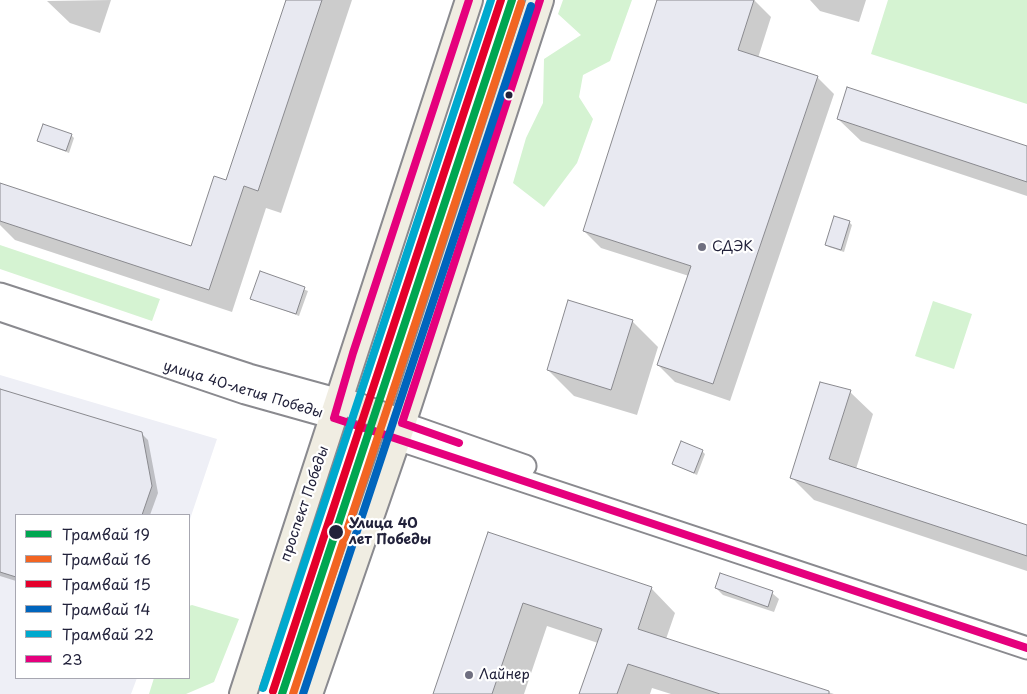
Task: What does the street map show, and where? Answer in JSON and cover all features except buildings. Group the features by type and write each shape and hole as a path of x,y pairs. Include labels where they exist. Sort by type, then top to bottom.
{"main road":[{"name":"проспект Победы","path":"243,694 469,0"},
{"path":"309,694 400,431 540,0"},
{"name":"улица 40-летия Победы","path":"337,409 400,431"}],"street":[{"name":"улица 40-летия Победы","path":"0,294 249,375 337,409"},
{"name":"улица 40-летия Победы","path":"0,310 245,393 337,409"},
{"name":"улица 40-летия Победы","path":"400,431 698,526 1027,636"},
{"name":"улица 40-летия Победы","path":"400,431 1027,648"}],"shaded area":[{"path":"0,375 217,439 190,519 190,514 15,514 15,679 137,679 131,694 0,694"}],"green space":[{"path":"563,0 632,0 610,61 583,75 579,97 593,119 577,163 544,207 513,183 526,138 543,103 544,59 581,35 558,14"},
{"path":"888,0 1027,0 1027,104 871,54"},
{"path":"0,245 160,299 152,321 0,269"},
{"path":"933,301 972,314 954,369 915,356"},
{"path":"190,606 239,619 214,682 186,694 149,694 154,679 190,679"}],"tram line":[{"name":"22","path":"263,688 491,0"},
{"name":"15","path":"273,691 501,0"},
{"name":"19","path":"282,694 512,0"},
{"name":"16","path":"293,694 521,3"},
{"name":"14","path":"303,694 531,6"}],"transit line":[{"name":"23","path":"469,0 353,353 334,418 1027,648"},
{"name":"23","path":"459,443 402,423 540,0"}],"place":[{"name":"СДЭК","path":"702,247"},
{"name":"Улица 40 лет Победы","path":"336,532"},
{"name":"Лайнер","path":"469,675"}]}
